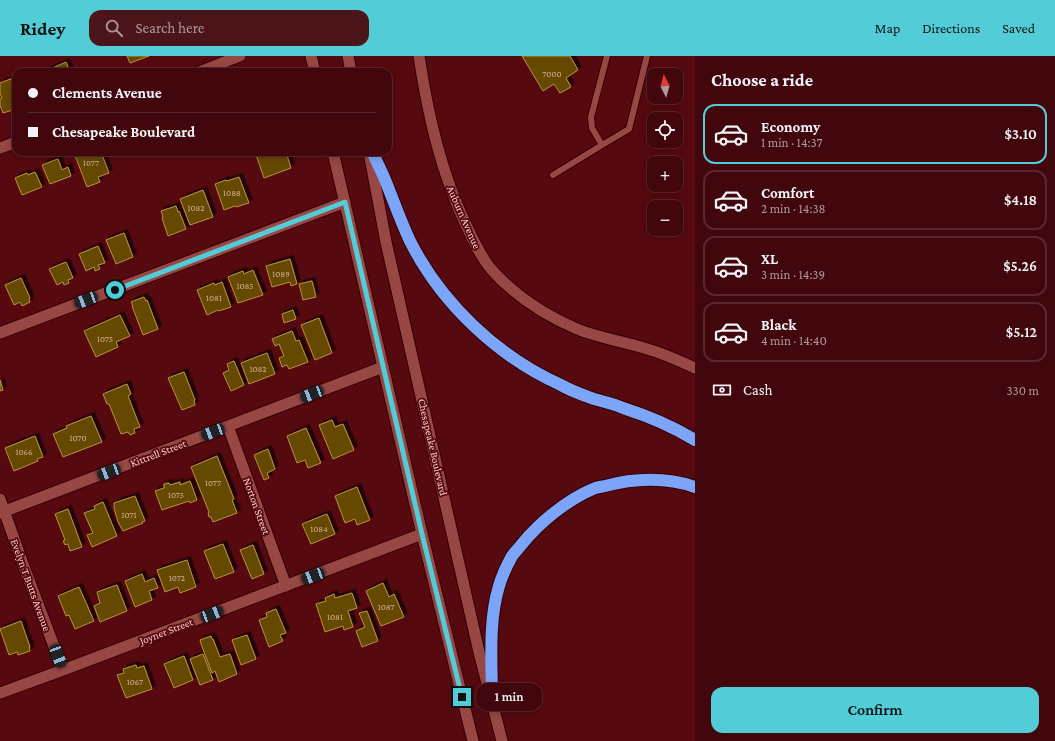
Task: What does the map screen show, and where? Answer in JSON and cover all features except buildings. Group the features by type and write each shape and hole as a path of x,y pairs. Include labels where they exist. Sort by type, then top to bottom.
{"highway":[{"path":"374,156 399,217 428,272 449,300 473,325 499,348 535,372 560,385 594,399 649,417 682,432 695,440"},
{"path":"492,701 492,630 494,606 506,568 513,555 531,534 551,515 569,502 594,489 618,482 642,480 667,481 687,484 695,487"}],"street":[{"path":"209,68 240,56"},
{"path":"311,56 314,68"},
{"path":"348,56 350,68"},
{"name":"Auburn Avenue","path":"419,56 432,128 444,170 461,216 476,247 490,268 527,302 571,326 606,339 644,348 671,357 695,368"},
{"path":"0,148 12,144"},
{"path":"334,156 422,534 473,741"},
{"name":"Chesapeake Boulevard","path":"370,156 386,242 477,644 502,741"},
{"path":"0,333 345,202"},
{"name":"Kittrell Street","path":"2,512 383,367"},
{"name":"Norton Street","path":"228,426 286,586"},
{"name":"Evelyn T Butts Avenue","path":"0,499 2,512 63,670"},
{"name":"Joyner Street","path":"0,693 422,534"}],"lane":[{"path":"602,145 592,128 592,117 607,56"},
{"path":"553,175 628,129 647,56"}],"route":[{"path":"115,290 345,202 386,382 462,697"}]}
